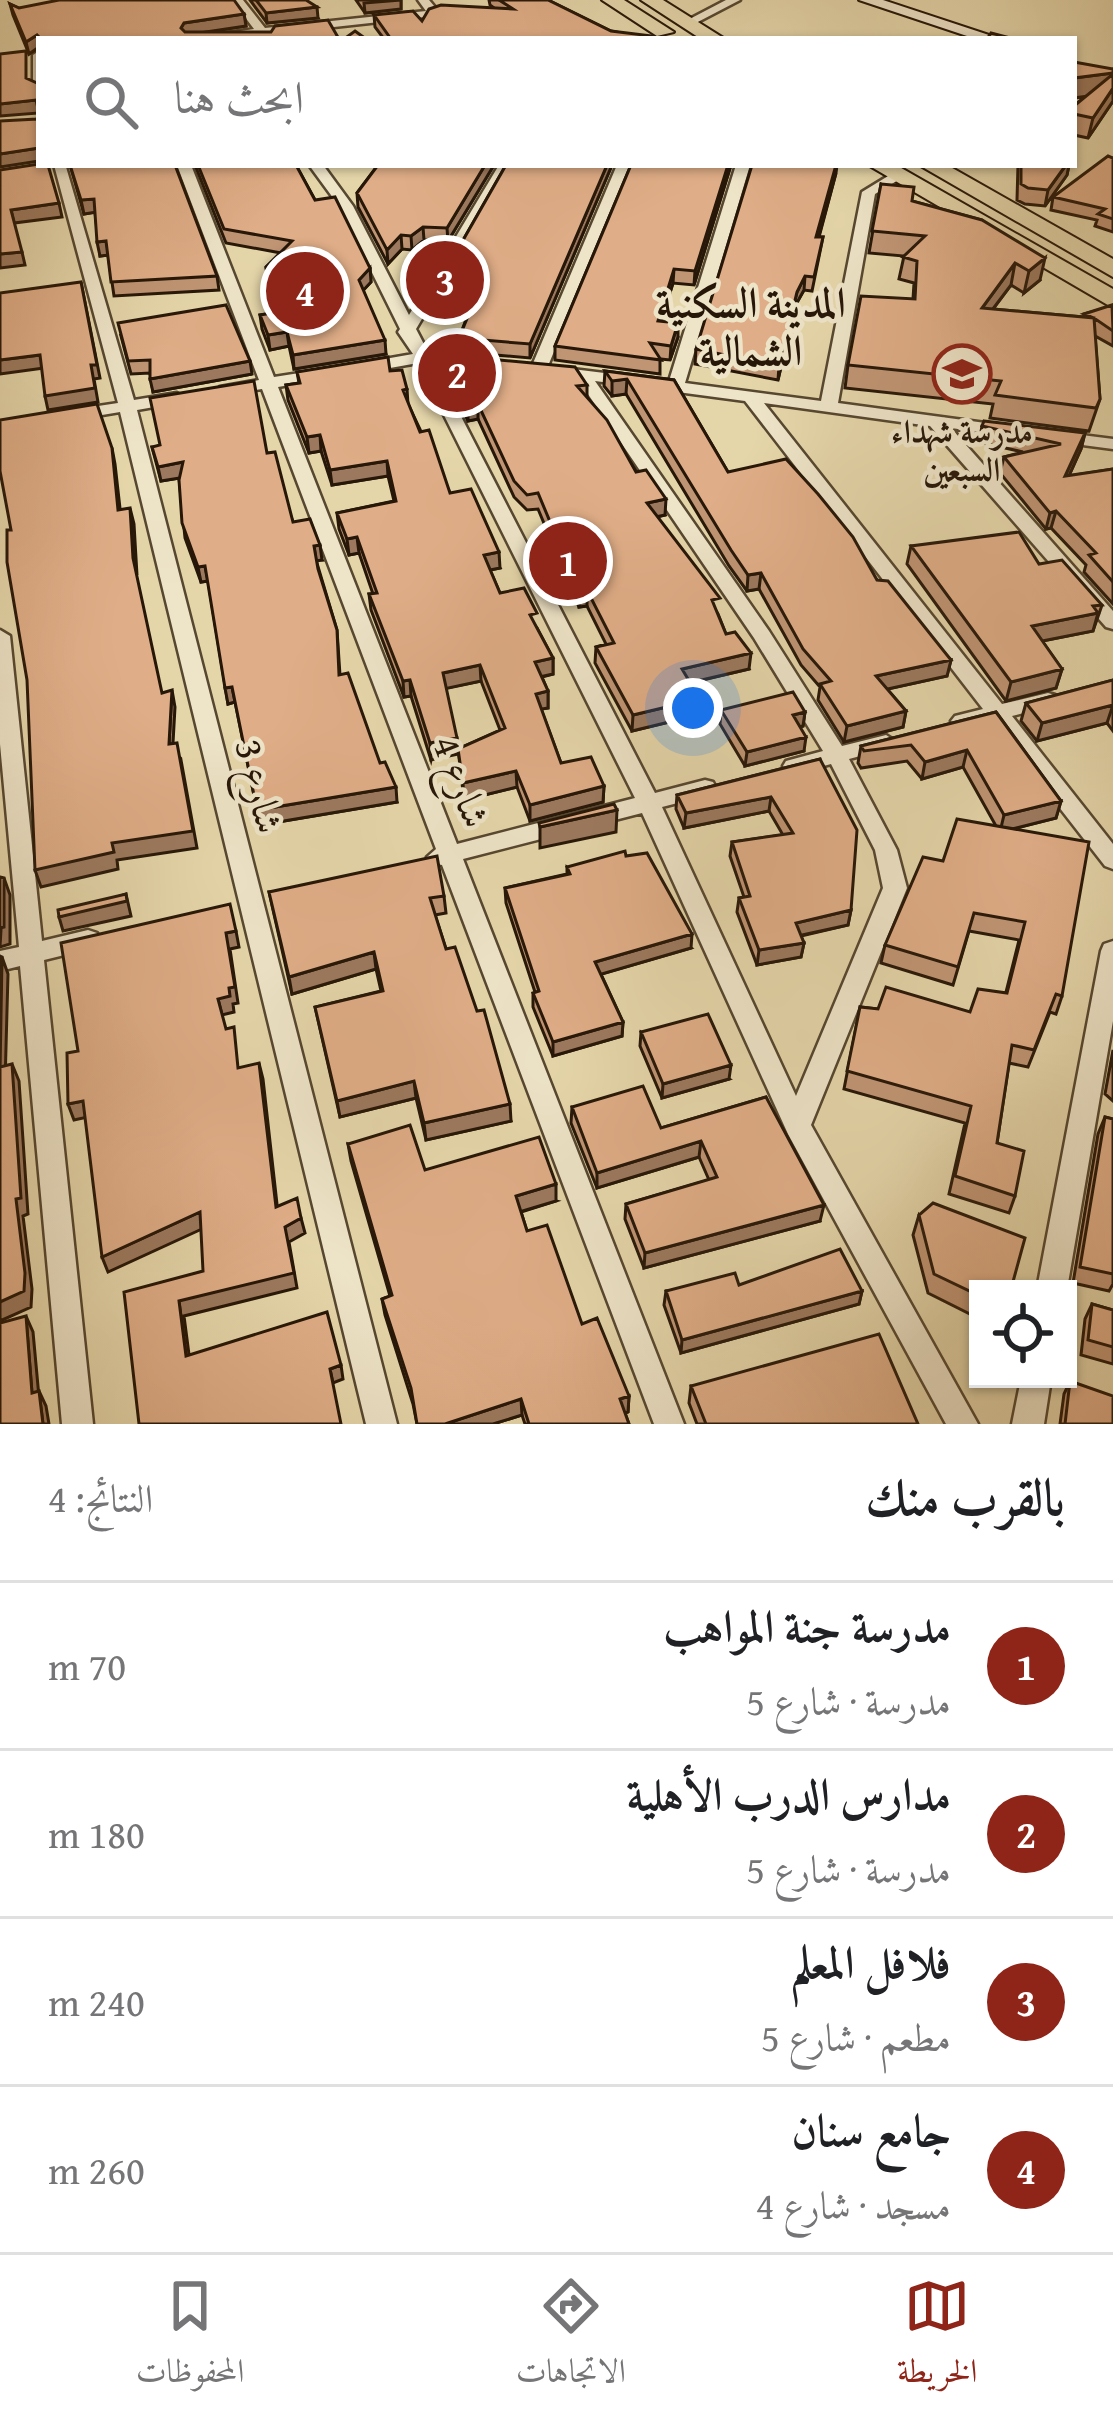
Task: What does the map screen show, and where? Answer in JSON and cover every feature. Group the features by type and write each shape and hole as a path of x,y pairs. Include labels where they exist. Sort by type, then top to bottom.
{"main road":[{"path":"611,0 642,31 681,31"},
{"path":"650,0 681,31"},
{"path":"935,168 1101,263"},
{"path":"888,170 1113,300"},
{"path":"1054,265 1101,263"}],"street":[{"path":"237,0 266,35 434,13 423,0"},
{"path":"681,31 735,0"},
{"path":"867,0 983,36"},
{"name":"شارع 3","path":"57,168 127,406 382,1424"},
{"name":"شارع 4","path":"185,168 272,383 669,1424"},
{"path":"319,168 352,199 406,332 648,802 797,1126 963,1424"},
{"path":"406,332 504,168"},
{"path":"539,368 623,168"},
{"path":"676,386 741,168"},
{"path":"829,405 869,192 888,170"},
{"path":"210,393 421,358 492,364"},
{"path":"515,366 1022,432"},
{"path":"583,375 839,755 896,877 797,1126"},
{"path":"42,420 189,396"},
{"path":"750,396 1113,860"},
{"path":"936,422 1113,623"},
{"path":"1043,435 1113,444"},
{"path":"0,636 35,952 78,1424"},
{"path":"776,771 1067,695"},
{"path":"407,865 733,781"},
{"path":"0,961 122,932"},
{"path":"1054,1280 1113,951"},
{"path":"1028,1424 1034,1388"}],"building":[{"path":"59,0 234,0 244,14 184,23 181,28 185,32 271,32 275,26 328,20 337,36 37,35 26,42 10,4 19,8"},
{"path":"256,0 306,0 317,7 266,13"},
{"path":"499,0 548,0 611,31 652,36 389,36 374,15 413,11 422,21 429,9 441,5 513,9"},
{"path":"26,51 26,78 36,83 36,100 0,104 0,54"},
{"path":"1077,63 1113,69 1113,73 1077,78"},
{"path":"1113,74 1113,88 1093,118 1077,115 1077,104"},
{"path":"36,119 36,148 0,154 0,121"},
{"path":"1108,156 1113,158 1113,219 1098,214 1105,209 1053,197"},
{"path":"36,164 49,168 59,203 11,210 22,252 0,254 0,170"},
{"path":"71,168 176,168 217,276 111,282 106,241 97,242 94,199 81,200"},
{"path":"199,168 298,168 315,200 335,197 370,268 359,280 385,340 293,355 287,332 268,335 260,315 337,302 268,283 266,267 292,241 224,229"},
{"path":"376,168 483,168 447,228 423,227 411,236 401,235 387,250 357,193"},
{"path":"504,168 606,168 530,344 459,338 473,304 430,298"},
{"path":"630,168 727,168 695,271 674,269 658,321 678,323 671,346 650,343 661,360 555,346"},
{"path":"751,168 835,168 816,237 823,237 814,277 805,276 797,292 779,366 696,349"},
{"path":"1021,168 1064,168 1048,190 1021,184"},
{"path":"881,184 914,187 912,201 982,220 1045,258 1029,271 1015,263 982,308 1094,318 1100,399 1096,408 995,395 1001,381 848,365 861,296 915,299 917,261 903,257 925,236 872,231"},
{"path":"81,282 97,365 91,365 95,388 45,396 40,355 0,360 0,293"},
{"path":"226,305 250,361 150,379 150,360 128,361 118,323"},
{"path":"1112,305 1113,331 1084,314"},
{"path":"456,356 575,367 587,385 577,386 607,420 636,472 646,470 666,499 647,503 720,598 712,600 726,634 735,632 751,653 682,669 700,699 633,715 596,647 614,643 587,590 579,591 538,493 527,495 514,481 478,404 468,406 458,387 470,385"},
{"path":"388,357 390,371 402,370 407,389 403,390 420,432 429,430 450,493 471,489 499,552 484,555 500,593 524,588 537,613 530,615 553,658 535,662 548,691 536,694 561,763 591,757 604,786 530,805 516,771 463,783 458,749 505,728 480,665 443,673 457,738 430,743 410,680 403,681 369,594 377,593 357,537 347,539 337,513 396,501 387,461 330,470 320,435 307,437 286,385 300,383 297,372"},
{"path":"605,371 674,380 728,472 786,459 818,494 853,537 877,580 888,581 951,660 876,676 906,711 847,726 820,684 831,681 803,649 761,573 748,575 627,379 612,381"},
{"path":"254,381 267,453 275,452 293,522 310,519 320,545 314,546 337,630 339,675 348,673 380,763 385,762 396,787 257,810 232,687 225,688 205,566 198,567 182,523 179,480 183,462 158,467 152,447 160,445 150,398"},
{"path":"97,404 112,448 118,510 130,508 133,558 162,693 172,690 169,744 177,743 193,831 112,843 114,852 35,870 27,680 7,562 7,530 11,530 0,471 0,420"},
{"path":"984,421 1085,433 1065,476 1113,469 1113,582 1089,555 1096,553 1056,511 1050,513 1004,457 1061,444 982,426"},
{"path":"1019,532 1039,564 1062,560 1102,605 1093,606 1098,613 1032,626 1062,669 1011,682 911,546"},
{"path":"1113,680 1113,705 1042,723 1026,703"},
{"path":"793,692 805,712 793,715 806,737 747,752 721,710"},
{"path":"996,712 1061,801 1004,815 967,750 925,762 911,745 864,751 861,746"},
{"path":"820,759 857,830 851,910 796,923 804,943 759,950 739,898 750,896 732,842 793,833 771,797 686,813 677,795"},
{"path":"614,804 617,810 540,827 539,823"},
{"path":"957,819 1089,842 1062,996 1056,994 1034,1050 1012,1045 997,1143 1024,1151 1015,1196 955,1176 971,1106 847,1071 860,1007 878,1009 886,987 970,1012 978,989 1007,993 1025,922 974,913 958,967 885,945 923,857 943,861"},
{"path":"625,851 626,856 647,853 692,934 595,962 623,1022 553,1042 533,993 539,991 505,888 570,874 567,867"},
{"path":"437,856 444,896 430,898 446,949 455,947 477,1011 484,1010 510,1104 424,1123 414,1081 337,1101 315,1007 383,991 374,952 289,977 269,892"},
{"path":"0,877 4,878 4,927 0,928"},
{"path":"126,894 127,901 59,917 58,910"},
{"path":"230,904 236,931 226,933 235,987 229,988 230,996 218,999 226,1029 234,1027 238,1068 259,1063 276,1207 297,1198 301,1218 285,1227 294,1273 179,1301 186,1356 327,1312 341,1365 330,1369 341,1424 139,1424 124,1292 203,1271 200,1212 102,1257 83,1101 68,1104 67,1053 78,1051 61,943"},
{"path":"708,1014 731,1065 663,1084 641,1032"},
{"path":"12,1064 21,1198 16,1199 25,1273 24,1291 0,1302 0,1067"},
{"path":"643,1086 661,1128 766,1097 824,1205 645,1253 626,1204 717,1177 701,1141 597,1173 572,1107"},
{"path":"1105,1117 1113,1119 1113,1274 1080,1267"},
{"path":"410,1125 425,1170 539,1137 556,1184 516,1196 527,1231 547,1225 582,1324 597,1318 629,1396 620,1399 629,1424 529,1424 521,1399 445,1424 417,1424 411,1388 382,1299 392,1295 348,1144"},
{"path":"933,1203 1025,1238 1013,1280 969,1280 969,1291 934,1274 919,1215"},
{"path":"840,1249 862,1291 682,1340 666,1291 735,1273 739,1285"},
{"path":"1092,1304 1113,1310 1113,1347 1088,1340"},
{"path":"26,1316 32,1393 39,1391 43,1424 0,1424 0,1323"},
{"path":"879,1334 918,1424 706,1424 691,1386"},
{"path":"1077,1383 1113,1396 1113,1424 1065,1424 1069,1388 1077,1388"}],"place":[{"name":"فلافل المعلم","path":"445,280"},
{"name":"جامع سنان","path":"305,291"},
{"name":"مدارس الدرب الأهلية","path":"457,373"},
{"name":"مدرسة شهداء السبعين","path":"962,374"},
{"name":"مدرسة جنة المواهب","path":"568,561"}],"district":[{"name":"المدينة السكنية الشمالية","path":"751,326"}]}
